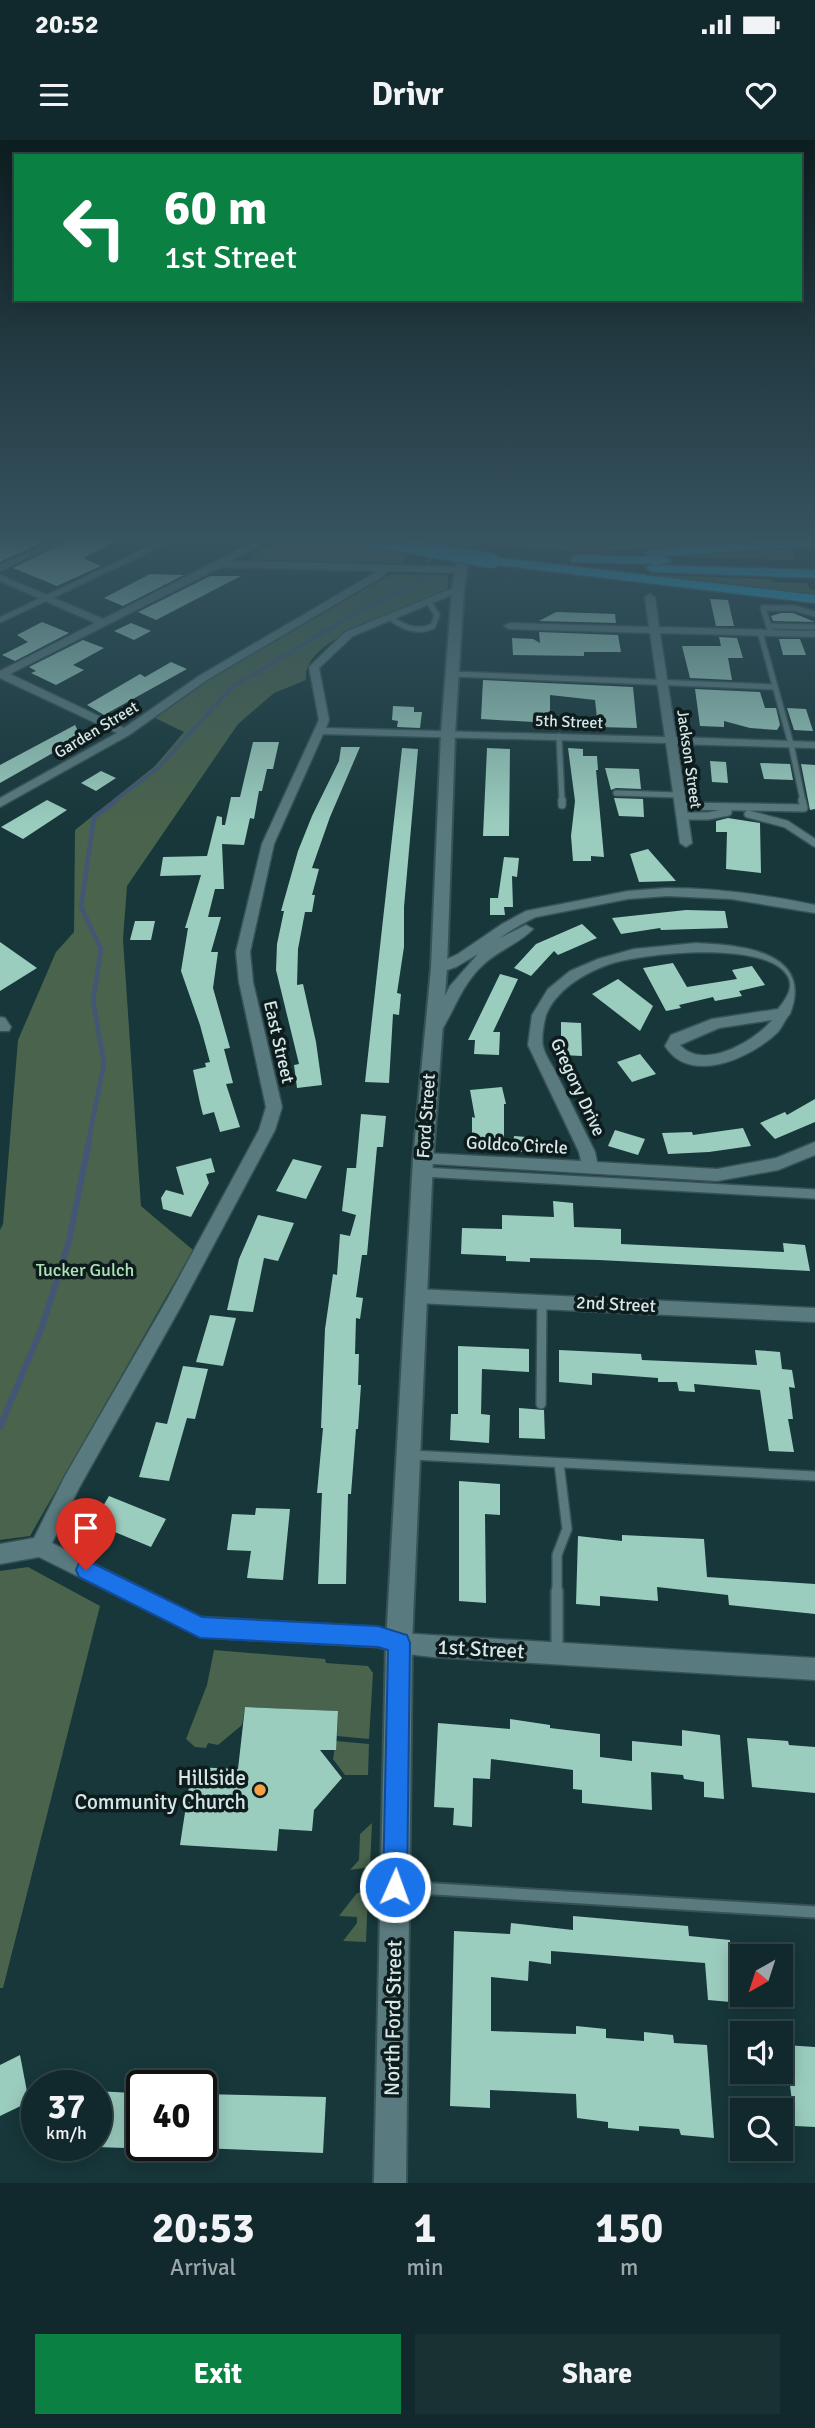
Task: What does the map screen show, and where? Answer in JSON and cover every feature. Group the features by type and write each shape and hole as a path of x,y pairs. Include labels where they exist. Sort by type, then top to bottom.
{"street":[{"path":"1,674 79,635"},
{"name":"Garden Street","path":"0,803 125,733 203,678 276,635"},
{"name":"East Street","path":"40,1547 72,1482 174,1303 267,1130 274,1107 246,982 243,952 268,844 324,720 314,667 348,635"},
{"name":"Ford Street","path":"399,1643 422,1165 439,968 455,635"},
{"name":"Jackson Street","path":"655,635 673,740 686,843"},
{"path":"1,674 125,733"},
{"name":"5th Street","path":"321,731 815,745"},
{"path":"439,968 454,964 489,937 530,915 609,898 676,891 741,895 815,909"},
{"path":"433,1032 444,1018 463,976 479,961 516,934 576,906"},
{"name":"Gregory Drive","path":"591,1169 587,1152 535,1045 534,1030 540,1008 562,985 606,961 656,948 712,948 752,952 789,968 795,978 795,1000 782,1013 775,1026 724,1058 696,1062 683,1058 673,1046 676,1039 717,1023 782,1013"},
{"name":"Goldco Circle","path":"422,1165 717,1175 778,1164 815,1148"},
{"name":"2nd Street","path":"416,1296 815,1315"},
{"path":"0,1554 40,1547"},
{"name":"1st Street","path":"40,1547 200,1627 378,1637 399,1643 815,1669"},
{"name":"North Ford Street","path":"390,2183 399,1643"}],"lane":[{"path":"616,793 681,805 746,809 804,808 791,744 761,635"},
{"path":"452,674 775,687"},
{"path":"559,736 562,805"},
{"path":"681,805 708,816 724,812 754,814 786,824 815,843"},
{"path":"422,1165 815,1194"},
{"path":"541,1404 542,1300"},
{"path":"409,1455 815,1476"},
{"path":"557,1653 557,1555 567,1530 559,1463"},
{"path":"395,1887 815,1912"}],"green space":[{"name":"Tucker Gulch","path":"285,635 342,635 322,649 310,663 306,680 274,693 238,724 127,886 123,939 141,1206 193,1250 30,1536 0,1540 0,1230 3,1224 18,1040 56,952 74,932 75,830 155,766 184,732 155,718 208,680"},
{"path":"28,1567 100,1606 3,1988 0,1988 0,1571"},
{"path":"214,1650 325,1659 326,1663 368,1666 373,1673 369,1739 337,1736 338,1711 245,1707 242,1725 218,1745 208,1743 206,1748 195,1747 186,1739 207,1685"},
{"path":"336,1741 369,1744 368,1775 345,1775 333,1759"},
{"path":"372,1823 370,1867 350,1870 359,1860 360,1834"},
{"path":"357,1893 368,1893 366,1942 343,1941 357,1923 357,1917 339,1916"}],"building":[{"path":"18,635 64,635 15,661 2,655 28,642"},
{"path":"124,635 143,635 134,640"},
{"path":"539,635 618,635 621,652 584,652 584,656 513,655 512,638 533,639 540,643"},
{"path":"719,637 737,638 743,658 728,658 732,680 690,678 682,646 721,646"},
{"path":"779,639 800,639 806,655 783,655"},
{"path":"83,640 104,648 73,665 84,670 56,685 31,673 36,671 29,667"},
{"path":"171,662 187,669 104,715 87,705 140,674 145,677"},
{"path":"483,680 633,687 637,728 598,727 595,700 550,695 550,723 481,719"},
{"path":"695,689 760,692 765,708 776,708 780,725 777,730 750,728 724,721 724,727 700,726"},
{"path":"393,706 414,707 414,712 422,712 420,728 397,727 398,721 392,720"},
{"path":"787,708 806,709 813,731 794,730"},
{"path":"75,725 81,737 0,783 0,765"},
{"path":"253,742 279,742 273,769 267,769 244,845 222,844 224,889 215,889 208,917 221,917 211,952 218,952 213,988 230,1048 224,1049 233,1083 226,1084 240,1127 220,1132 214,1112 203,1115 200,1103 193,1070 206,1067 205,1063 210,1062 181,971 188,928 185,928 201,875 160,876 163,857 207,856 217,816 222,817 222,825 225,825 231,797 240,797"},
{"path":"341,747 360,747 312,868 319,869 312,895 315,895 312,912 305,912 298,949 297,985 303,984 322,1085 297,1088 294,1065 299,1064 276,970 277,944 284,911 281,911 298,851 339,761"},
{"path":"402,748 418,749 404,907 404,947 397,993 401,994 399,1015 393,1014 389,1083 365,1082"},
{"path":"487,748 510,749 509,836 483,836"},
{"path":"568,748 583,749 583,756 597,756 604,857 591,856 591,861 573,861 571,836 575,801"},
{"path":"710,761 726,762 728,783 712,782"},
{"path":"760,763 790,764 793,780 764,779"},
{"path":"801,764 815,765 815,809 810,810"},
{"path":"605,768 639,769 641,789 611,790"},
{"path":"101,771 116,778 96,791 81,783"},
{"path":"614,798 643,799 644,817 619,816"},
{"path":"47,800 67,810 23,839 1,827"},
{"path":"728,818 760,823 761,873 726,869 727,832 716,832 716,821"},
{"path":"648,849 676,881 639,882 630,854"},
{"path":"504,857 519,858 517,877 512,876 513,907 504,907 505,915 490,915 490,898 498,898"},
{"path":"686,910 725,911 728,928 660,928 621,934 612,918"},
{"path":"135,921 155,921 151,940 130,940"},
{"path":"582,924 597,938 558,955 554,951 531,976 514,968 536,944"},
{"path":"0,942 37,968 0,991"},
{"path":"673,963 687,987 737,979 732,970 752,966 765,985 739,991 742,996 715,1001 713,997 666,1011 643,968"},
{"path":"500,974 518,979 493,1032 500,1032 499,1055 474,1054 475,1040 468,1040"},
{"path":"618,979 653,1006 640,1031 592,994"},
{"path":"561,1022 581,1023 582,1056 561,1055"},
{"path":"640,1054 656,1074 632,1082 617,1062"},
{"path":"502,1087 506,1104 504,1143 472,1142 472,1117 475,1118 470,1090"},
{"path":"815,1099 815,1122 775,1139 760,1123 785,1112 787,1115"},
{"path":"361,1114 386,1116 383,1147 377,1147 367,1255 362,1255 356,1297 363,1298 360,1319 356,1318 355,1354 359,1354 358,1385 361,1385 351,1494 348,1494 346,1584 318,1584 322,1493 317,1493 323,1428 325,1329 333,1274 337,1275 340,1234 350,1236 356,1215 342,1211 347,1168 356,1168"},
{"path":"743,1128 751,1146 709,1152 668,1154 662,1133 692,1132 693,1135"},
{"path":"615,1130 645,1139 638,1155 608,1146"},
{"path":"514,1136 540,1138 540,1153 513,1151"},
{"path":"211,1158 215,1172 206,1174 209,1183 191,1217 163,1209 161,1198 166,1190 184,1195 176,1167"},
{"path":"293,1159 322,1166 306,1199 276,1191"},
{"path":"553,1201 573,1203 574,1227 621,1229 621,1244 784,1252 783,1243 805,1245 810,1271 599,1260 530,1258 530,1262 506,1261 506,1256 461,1254 462,1228 502,1229 502,1215 554,1217"},
{"path":"258,1215 294,1223 278,1261 264,1258 253,1312 227,1310 239,1259"},
{"path":"210,1315 236,1318 223,1366 196,1362"},
{"path":"458,1346 529,1349 529,1372 482,1369 481,1414 490,1415 489,1443 450,1440 451,1414 458,1414"},
{"path":"559,1350 641,1354 642,1360 757,1365 755,1350 780,1352 782,1369 792,1370 795,1388 789,1387 793,1419 788,1419 794,1452 769,1451 760,1390 694,1384 695,1392 679,1391 677,1382 658,1382 658,1378 592,1373 592,1385 559,1382"},
{"path":"183,1366 208,1369 195,1419 187,1418 169,1481 139,1477 156,1422 167,1424"},
{"path":"519,1408 544,1410 545,1439 519,1438"},
{"path":"459,1481 500,1484 500,1515 485,1514 486,1603 459,1601"},
{"path":"109,1496 166,1519 151,1547 93,1523"},
{"path":"256,1508 290,1509 283,1580 247,1578 251,1551 227,1550 232,1514 255,1515"},
{"path":"622,1535 704,1539 707,1577 815,1584 815,1614 729,1605 728,1595 657,1587 658,1601 600,1596 600,1606 576,1604 578,1536 622,1541"},
{"name":"Hillside Community Church","path":"245,1707 338,1711 336,1750 320,1750 342,1778 314,1810 312,1831 279,1829 277,1851 180,1845 192,1767 238,1769"},
{"path":"510,1719 550,1725 550,1728 600,1734 600,1757 632,1761 632,1741 682,1746 682,1730 720,1735 724,1799 704,1797 704,1782 684,1779 683,1775 651,1772 652,1810 582,1803 582,1790 573,1789 573,1770 491,1759 490,1779 473,1778 472,1827 453,1825 454,1808 434,1807 438,1723 510,1729"},
{"path":"747,1738 788,1741 789,1745 815,1747 815,1793 752,1787"},
{"path":"573,1916 688,1926 689,1936 730,1940 730,2002 708,2000 705,1963 551,1951 551,1964 529,1961 528,1981 491,1977 491,2031 576,2034 576,2026 606,2029 606,2038 644,2041 644,2032 673,2035 674,2043 707,2045 714,2138 681,2135 679,2129 639,2126 639,2131 608,2128 608,2122 577,2118 576,2094 490,2090 490,2108 450,2106 454,1931 510,1934 511,1923 573,1930"},
{"path":"793,2046 815,2047 815,2127 795,2126 790,2084 793,2084"},
{"path":"20,2055 23,2070 21,2106 0,2116 0,2065"},
{"path":"112,2092 126,2093 126,2148 112,2148"},
{"path":"217,2094 326,2097 323,2153 217,2149"}],"waterway":[{"name":"Tucker Gulch","path":"114,801 159,767 232,687 319,635"},
{"name":"Tucker Gulch","path":"88,1143 104,1063 93,1001 101,949 81,907 94,817 117,800"},
{"name":"Tucker Gulch","path":"0,1427 42,1327 69,1241 89,1141"}],"place":[{"name":"Hillside Community Church","path":"260,1790"}],"route":[{"path":"86,1570 200,1627 378,1637 399,1643 395,1887"}]}
